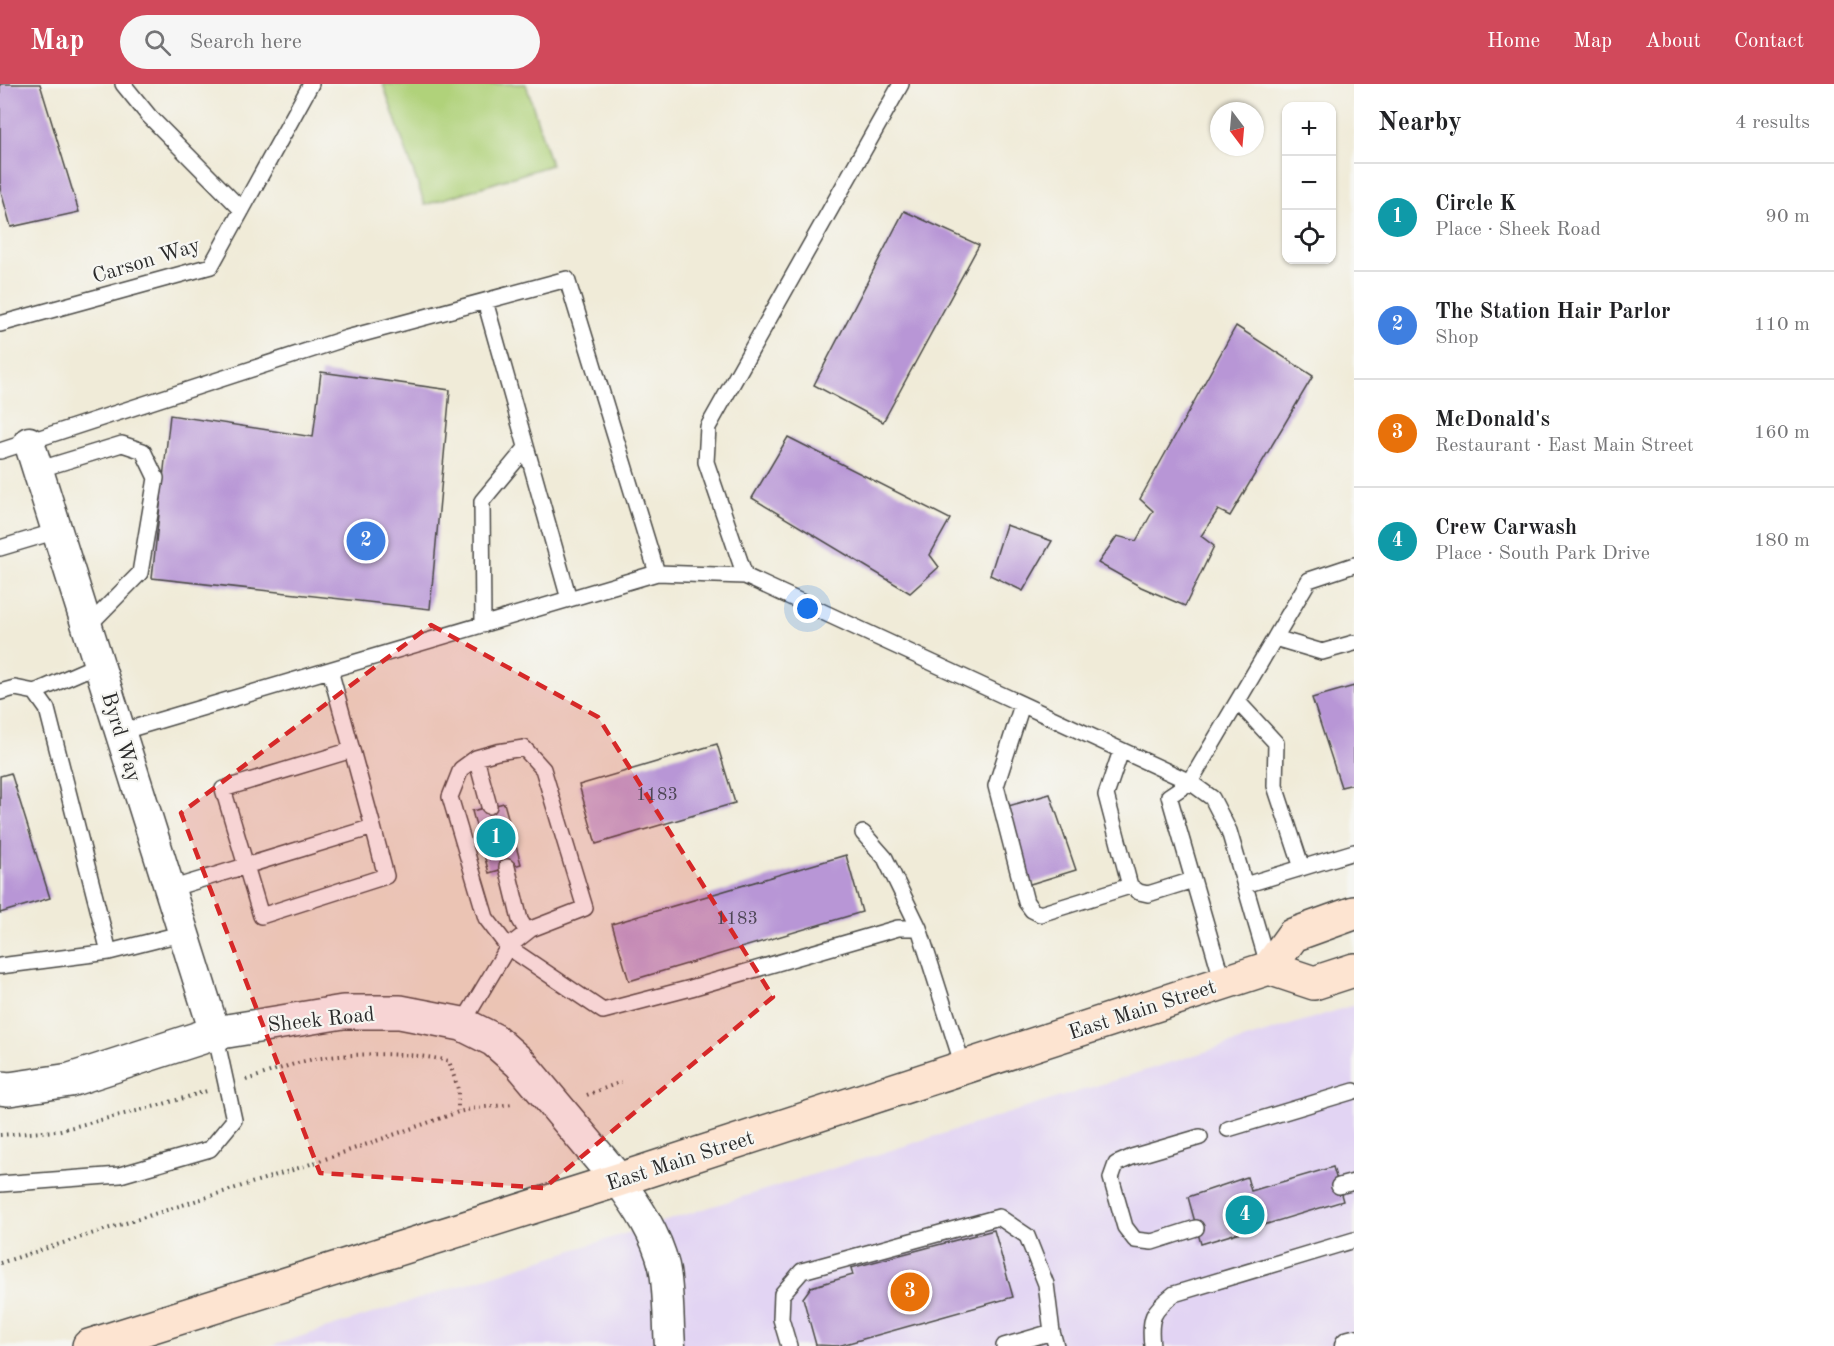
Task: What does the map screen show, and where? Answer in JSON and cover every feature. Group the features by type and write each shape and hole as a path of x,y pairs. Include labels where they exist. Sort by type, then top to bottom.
{"main road":[{"path":"1354,913 1293,935 1269,968 1314,983 1354,970"},
{"name":"East Main Street","path":"89,1346 618,1180 1269,968"}],"street":[{"name":"Byrd Way","path":"28,442 215,1032"},
{"name":"Sheek Road","path":"0,1088 9,1089 70,1080 215,1032 343,1012 400,1012 462,1024 494,1040 520,1063 618,1180"},
{"path":"618,1180 638,1207 654,1236 664,1268 670,1346"}],"lane":[{"path":"123,84 150,116 242,210"},
{"name":"Carson Way","path":"0,324 211,266 311,84"},
{"path":"745,576 706,462 708,427 901,84"},
{"path":"0,451 347,338 567,279 657,573"},
{"path":"485,301 569,599"},
{"path":"37,470 122,444 143,451 156,478 140,573 87,627"},
{"path":"483,625 482,501 526,448"},
{"path":"0,548 57,531"},
{"path":"1223,983 1169,796 1190,782 1309,580 1354,565"},
{"path":"120,732 657,573 745,576 1190,782 1212,798 1229,831 1269,968"},
{"path":"1275,638 1322,652 1354,642"},
{"path":"0,692 15,688 35,692 99,664"},
{"path":"330,670 352,750 373,827 386,876 261,916 223,789 352,750"},
{"path":"35,692 47,709 109,952"},
{"path":"1238,702 1276,742 1275,786 1302,868"},
{"path":"1022,705 996,786 1026,902 1032,910 1040,914 1130,886"},
{"path":"462,1024 508,947 527,932 585,908 543,769 524,748 497,752 476,758 461,769 450,797 486,918 508,947 603,1011 898,928 919,928"},
{"path":"1121,751 1106,795 1130,886 1139,892 1148,894 1193,880"},
{"path":"476,758 489,806"},
{"path":"170,889 373,827"},
{"path":"863,833 885,858 919,928 963,1066"},
{"path":"1245,885 1354,852"},
{"path":"507,867 520,920 527,932"},
{"path":"0,966 109,952 183,933"},
{"path":"0,1184 120,1175 210,1149 234,1120 215,1032"},
{"path":"1228,1128 1354,1091"},
{"path":"1196,1228 1152,1242 1135,1240 1125,1227 1111,1178 1116,1164 1200,1137"},
{"path":"1339,1186 1354,1182"},
{"path":"789,1346 780,1319 782,1294 802,1271 999,1218 1027,1236 1046,1284 1054,1339 1004,1346"},
{"path":"1152,1346 1150,1328 1157,1307 1174,1294 1354,1240"}],"path":[{"path":"0,1263 308,1166 458,1112 506,1104"}],"highlighted area":[{"path":"431,625 598,717 773,997 544,1188 320,1173 181,813"}],"shaded area":[{"path":"1354,1005 1354,1346 271,1346 538,1261"}],"green space":[{"path":"383,84 526,84 551,165 425,205"}],"building":[{"path":"0,84 40,84 79,212 11,227 0,188"},
{"path":"904,211 979,245 883,422 814,385"},
{"path":"1236,326 1313,376 1230,516 1218,510 1201,536 1214,546 1185,606 1141,587 1098,563 1117,536 1136,541 1153,511 1140,499"},
{"path":"321,372 450,390 430,609 152,578 170,415 313,437"},
{"path":"788,437 950,519 930,555 939,567 910,593 752,498"},
{"path":"1006,525 1052,541 1023,591 990,575"},
{"path":"1354,686 1354,784 1341,787 1312,698"},
{"path":"717,744 735,803 596,844 579,785"},
{"path":"11,773 50,898 0,913 0,776"},
{"path":"1050,794 1076,870 1027,885 1005,807"},
{"path":"504,803 521,864 489,873 472,811"},
{"path":"846,855 862,912 629,981 612,924"},
{"path":"1333,1167 1343,1201 1201,1244 1188,1197 1247,1177 1251,1191"},
{"path":"994,1230 1013,1297 838,1346 816,1345 803,1298 811,1287 853,1275 851,1268"}],"place":[{"name":"The Station Hair Parlor","path":"366,541"},
{"name":"Circle K","path":"496,838"},
{"name":"Crew Carwash","path":"1245,1215"},
{"name":"McDonald's","path":"910,1292"}]}
